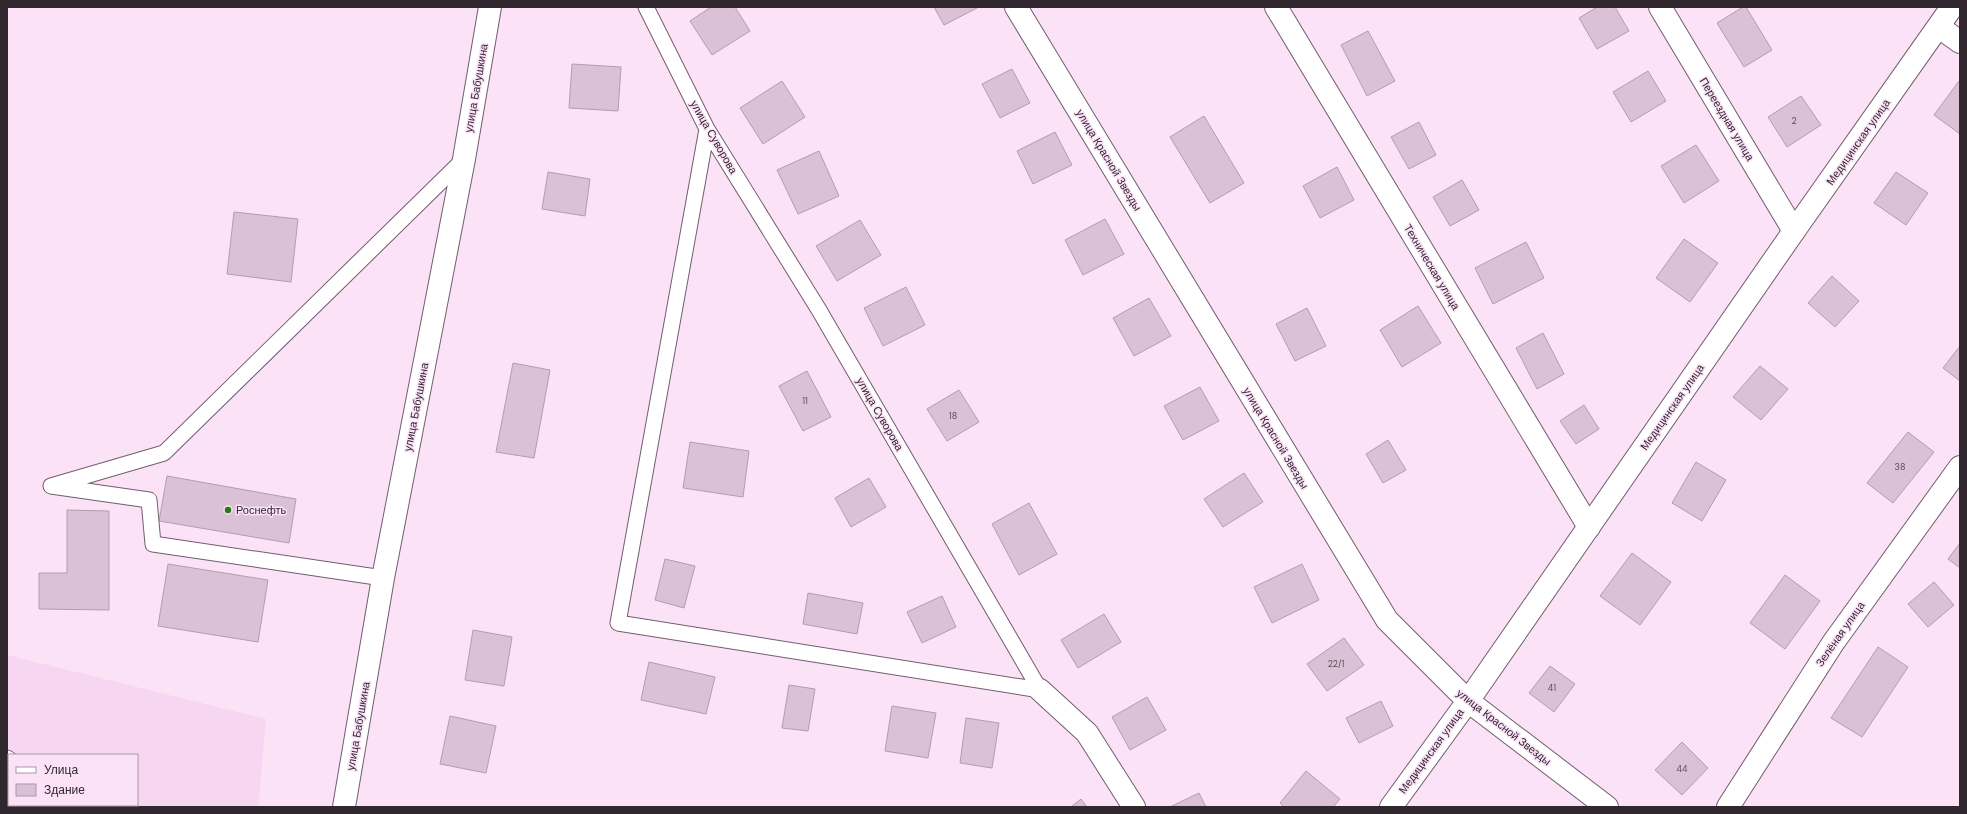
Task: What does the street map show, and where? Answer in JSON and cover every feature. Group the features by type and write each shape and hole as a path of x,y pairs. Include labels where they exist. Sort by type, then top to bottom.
{"street":[{"name":"улица Бабушкина","path":"344,807 383,578 464,159 490,7"},
{"name":"улица Красной Звезды","path":"1016,7 1387,620 1468,701 1607,807"},
{"name":"Техническая улица","path":"1276,7 1588,527"},
{"name":"Переездная улица","path":"1660,7 1794,231"},
{"name":"Медицинская улица","path":"1391,807 1468,701 1794,231 1952,7"},
{"path":"1939,27 1960,42"},
{"name":"Зелёная улица","path":"1728,807 1833,643 1960,466"},
{"name":"улица Суворова","path":"1040,690 1087,733 1134,807"}],"lane":[{"name":"улица Суворова","path":"646,7 707,130 819,310 1040,690"},
{"path":"707,130 618,623 1040,690"},
{"path":"383,578 153,544 149,500 51,486 164,453 464,159"}],"shaded area":[{"path":"7,655 266,719 258,807 7,807"}],"building":[{"path":"711,7 735,7 750,31 712,55 690,21"},
{"path":"934,7 977,7 977,8 944,25"},
{"path":"1597,7 1615,7 1629,31 1597,49 1579,18"},
{"path":"1743,7 1746,7 1772,50 1744,67 1717,23"},
{"path":"1368,31 1395,81 1367,96 1341,45"},
{"path":"572,64 621,67 618,111 569,108"},
{"path":"1012,69 1030,103 1000,118 982,84"},
{"path":"1648,71 1666,101 1631,122 1613,92"},
{"path":"782,81 805,117 763,144 740,108"},
{"path":"1960,81 1960,134 1934,115"},
{"path":"1801,96 1821,125 1787,147 1768,117"},
{"path":"1204,116 1244,183 1210,203 1170,137"},
{"path":"1419,122 1436,155 1409,169 1391,137"},
{"path":"1055,132 1072,165 1033,184 1017,151"},
{"path":"1696,145 1719,181 1684,203 1661,166"},
{"path":"819,151 839,196 798,214 777,170"},
{"path":"1337,167 1354,200 1320,218 1303,186"},
{"path":"548,172 590,179 585,216 542,209"},
{"path":"1896,172 1928,193 1906,225 1874,203"},
{"path":"1462,180 1479,210 1450,226 1433,197"},
{"path":"234,212 298,219 291,282 227,274"},
{"path":"1105,219 1124,254 1083,275 1065,240"},
{"path":"860,220 881,255 837,281 816,246"},
{"path":"1684,239 1718,263 1690,302 1656,278"},
{"path":"1526,242 1544,278 1493,304 1475,268"},
{"path":"1832,276 1859,301 1835,327 1808,303"},
{"path":"906,287 925,325 883,346 864,308"},
{"path":"1149,298 1171,336 1134,356 1113,318"},
{"path":"1418,306 1441,343 1402,367 1380,330"},
{"path":"1307,308 1326,346 1295,361 1276,324"},
{"path":"1543,333 1564,374 1537,389 1516,348"},
{"path":"1960,346 1960,381 1943,368"},
{"path":"513,363 550,370 534,458 496,452"},
{"path":"1760,366 1788,389 1761,420 1733,397"},
{"path":"807,371 831,417 803,431 779,386"},
{"path":"1200,387 1219,421 1183,440 1164,406"},
{"path":"959,390 979,422 947,441 927,409"},
{"path":"1584,405 1599,429 1576,444 1560,421"},
{"path":"1908,432 1934,452 1893,503 1867,483"},
{"path":"1388,440 1406,470 1383,483 1366,454"},
{"path":"690,442 749,451 743,497 683,488"},
{"path":"1696,462 1726,480 1702,521 1672,503"},
{"path":"1244,473 1263,502 1223,527 1204,499"},
{"name":"Роснефть","path":"167,476 296,499 289,543 159,521"},
{"path":"869,478 886,507 851,527 835,498"},
{"path":"1029,503 1057,554 1019,575 992,524"},
{"path":"67,510 109,511 109,610 39,609 39,573 67,573"},
{"path":"1960,543 1960,568 1948,559"},
{"path":"1632,553 1671,582 1640,625 1600,596"},
{"path":"665,559 695,566 684,608 655,600"},
{"path":"168,564 268,580 258,642 158,626"},
{"path":"1302,564 1319,600 1272,623 1254,587"},
{"path":"1785,575 1820,601 1785,649 1750,623"},
{"path":"1934,582 1954,605 1928,627 1908,604"},
{"path":"808,593 863,603 857,634 803,624"},
{"path":"942,596 956,627 922,643 907,612"},
{"path":"1104,614 1121,642 1078,668 1061,640"},
{"path":"473,630 512,637 504,686 465,680"},
{"path":"1344,638 1364,665 1327,691 1307,664"},
{"path":"1878,647 1908,667 1862,737 1831,718"},
{"path":"649,662 715,677 706,714 641,700"},
{"path":"1550,666 1575,684 1554,712 1529,693"},
{"path":"789,685 815,689 808,731 782,728"},
{"path":"1147,697 1166,730 1130,750 1112,717"},
{"path":"1381,701 1393,726 1359,743 1346,718"},
{"path":"892,706 936,713 928,758 885,751"},
{"path":"450,716 496,726 486,773 440,764"},
{"path":"966,718 999,723 992,768 960,763"},
{"path":"1682,742 1708,768 1682,795 1655,770"},
{"path":"1306,771 1340,799 1333,807 1284,807 1280,803"},
{"path":"1199,793 1206,807 1170,807"},
{"path":"1081,799 1087,807 1071,807"}],"place":[{"name":"Роснефть","path":"228,510"}]}
